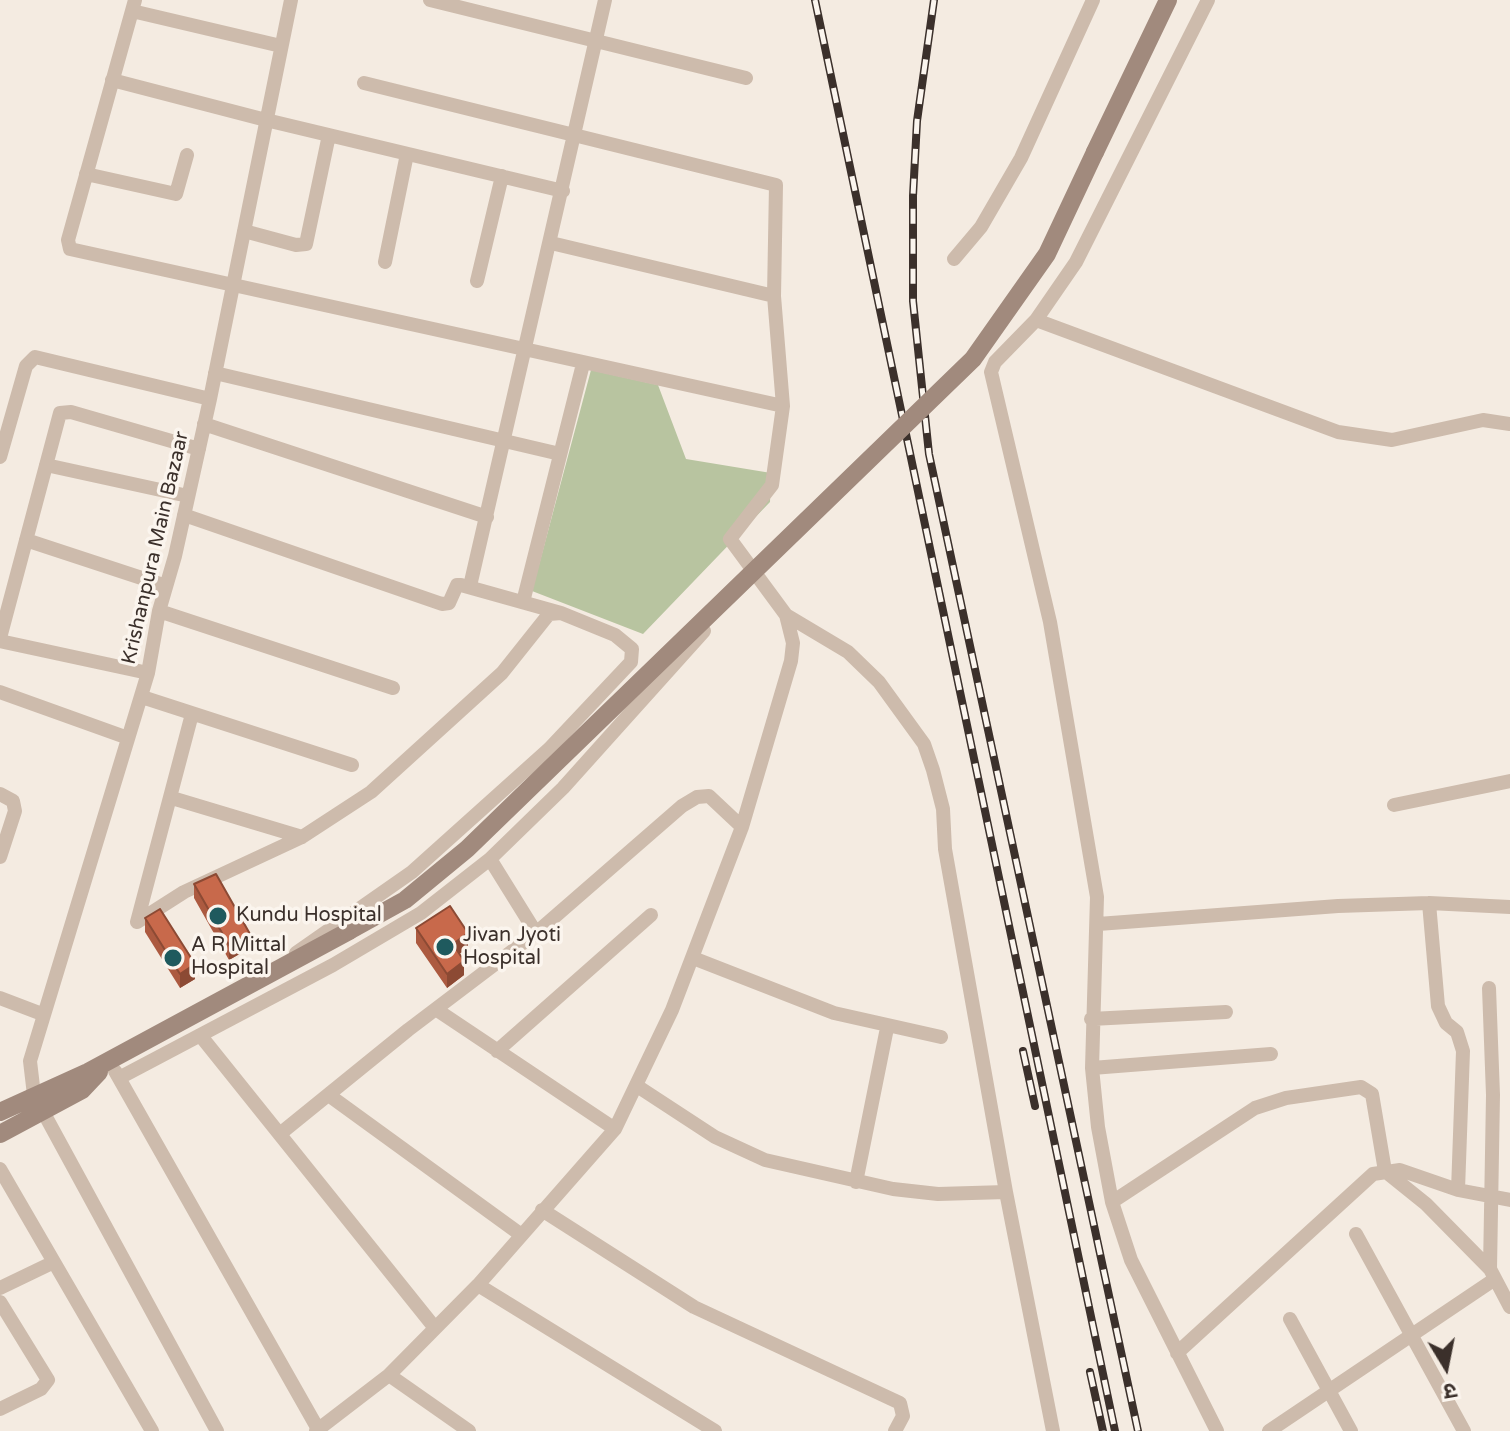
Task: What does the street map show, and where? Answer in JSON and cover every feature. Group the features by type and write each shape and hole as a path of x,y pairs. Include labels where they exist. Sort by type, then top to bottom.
{"main road":[{"path":"0,1134 39,1103 109,1061 405,900 467,849 973,359 1047,254 1168,0"},
{"path":"0,1112 39,1103"}],"street":[{"name":"Krishanpura Main Bazaar","path":"39,1103 30,1061 148,673 159,611 210,399 291,0"},
{"path":"430,0 746,78"},
{"path":"470,586 605,0"},
{"path":"954,259 981,227 1021,158 1093,0"},
{"path":"1208,0 1099,221 1036,320 995,362 991,372 1050,622 1097,897 1091,1019 1092,1068 1098,1127 1112,1202 1131,1260 1217,1431"},
{"path":"281,46 133,5 68,240 70,249 526,352 783,406"},
{"path":"112,80 563,191"},
{"path":"364,83 776,185 774,296 783,406 772,485 730,539 786,615 859,661 907,716 924,744 943,809 945,849 1006,1192 1053,1431"},
{"path":"244,231 296,245 306,244 329,135"},
{"path":"385,262 407,154"},
{"path":"86,174 176,194 187,155"},
{"path":"477,281 502,176"},
{"path":"551,243 774,296"},
{"path":"1036,320 1338,432 1392,440 1483,420 1510,424"},
{"path":"0,457 26,366 35,357 210,399"},
{"path":"523,602 583,364"},
{"path":"215,373 560,454"},
{"path":"148,673 0,639 63,411 199,449"},
{"path":"204,424 487,517"},
{"path":"46,465 188,496"},
{"path":"184,515 442,604 451,601 457,585 470,586 561,613 615,635 632,649 631,662 549,749 412,872 318,936 270,974"},
{"path":"26,540 166,586"},
{"path":"119,1078 421,913 490,859 563,788 670,666 758,577"},
{"path":"159,611 393,688"},
{"path":"192,714 137,922 184,892 302,837 371,792 502,673 549,614 561,613"},
{"path":"109,1061 317,1430 389,1375 478,1285 615,1129 693,958 742,827 791,661 793,643 786,615"},
{"path":"0,692 128,738"},
{"path":"142,697 352,765"},
{"path":"1394,805 1510,781"},
{"path":"0,794 13,801 15,811 0,857"},
{"path":"281,1133 536,933 697,797 714,799 742,827"},
{"path":"172,798 302,837"},
{"path":"490,859 536,933"},
{"path":"1098,924 1276,909 1429,903 1510,907"},
{"path":"1429,903 1438,1006 1446,1023 1457,1032 1463,1051 1458,1190"},
{"path":"497,1051 651,915"},
{"path":"693,958 809,1005 887,1028 941,1037"},
{"path":"1489,988 1493,1274"},
{"path":"0,998 42,1014"},
{"path":"437,1010 615,1129"},
{"path":"1091,1019 1226,1012"},
{"path":"856,1182 887,1028"},
{"path":"200,1035 435,1328"},
{"path":"1092,1068 1271,1054"},
{"path":"637,1086 744,1151 790,1167 856,1182 938,1194 1006,1192"},
{"path":"1112,1202 1255,1108 1286,1098 1361,1087 1372,1094 1385,1171 1426,1204 1493,1274 1509,1300"},
{"path":"330,1096 520,1234"},
{"path":"39,1103 217,1431"},
{"path":"0,1169 152,1431"},
{"path":"1177,1353 1364,1179 1385,1171 1400,1170 1458,1190 1510,1200"},
{"path":"542,1210 694,1307 900,1403 903,1416 895,1431"},
{"path":"1356,1234 1464,1431"},
{"path":"0,1288 54,1262"},
{"path":"1269,1431 1493,1274"},
{"path":"478,1285 715,1431"},
{"path":"0,1302 48,1380 41,1389 0,1409"},
{"path":"1290,1319 1351,1431"},
{"path":"389,1375 449,1425 469,1431"}],"green space":[{"path":"591,370 658,385 686,459 771,473 770,502 643,634 532,591"}],"building":[{"path":"216,874 250,934 229,945 194,884"},
{"path":"450,906 468,933 453,944 464,961 447,974 416,928"},
{"path":"160,909 195,964 180,974 145,918"}],"railway":[{"path":"815,0 1115,1431"},
{"path":"934,0 917,121 913,196 913,301 929,454 1138,1431"},
{"path":"1023,1051 1035,1106"},
{"path":"1090,1372 1103,1431"}],"place":[{"name":"Kundu Hospital","path":"218,916"},
{"name":"Jivan Jyoti Hospital","path":"445,947"},
{"name":"A R Mittal Hospital","path":"173,958"}]}
